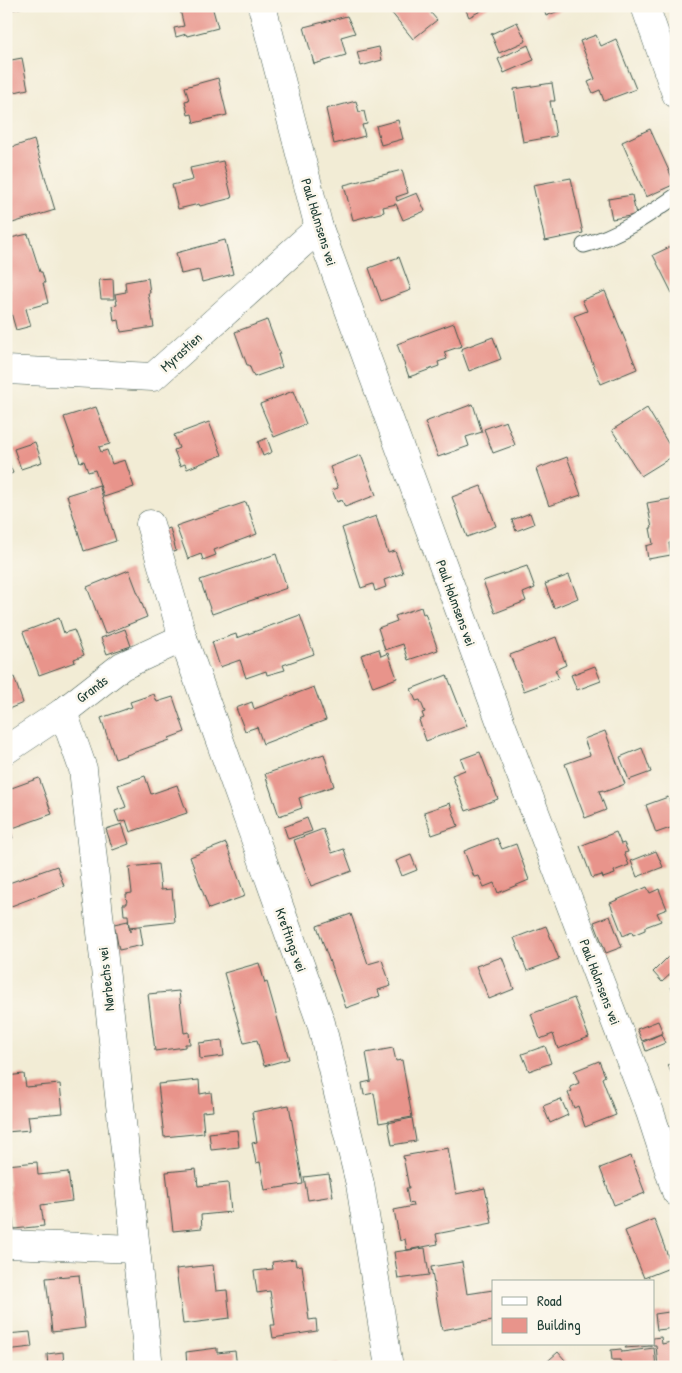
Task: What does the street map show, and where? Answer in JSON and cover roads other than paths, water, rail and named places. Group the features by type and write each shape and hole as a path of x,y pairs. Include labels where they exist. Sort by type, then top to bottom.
{"street":[{"name":"Paul Holmsens vei","path":"262,6 318,228 502,726 650,1112 676,1192"},
{"path":"645,6 676,94"},
{"name":"Myrastien","path":"6,370 153,378 318,228"},
{"name":"Kreftings vei","path":"150,524 183,638 322,1023 360,1184 389,1367"},
{"name":"Granås","path":"6,750 63,712 122,666 183,638"},
{"name":"Nørbechs vei","path":"63,712 83,769 149,1367"},
{"path":"6,1244 136,1248"}],"lane":[{"path":"584,245 601,241 616,234 676,196"}]}
